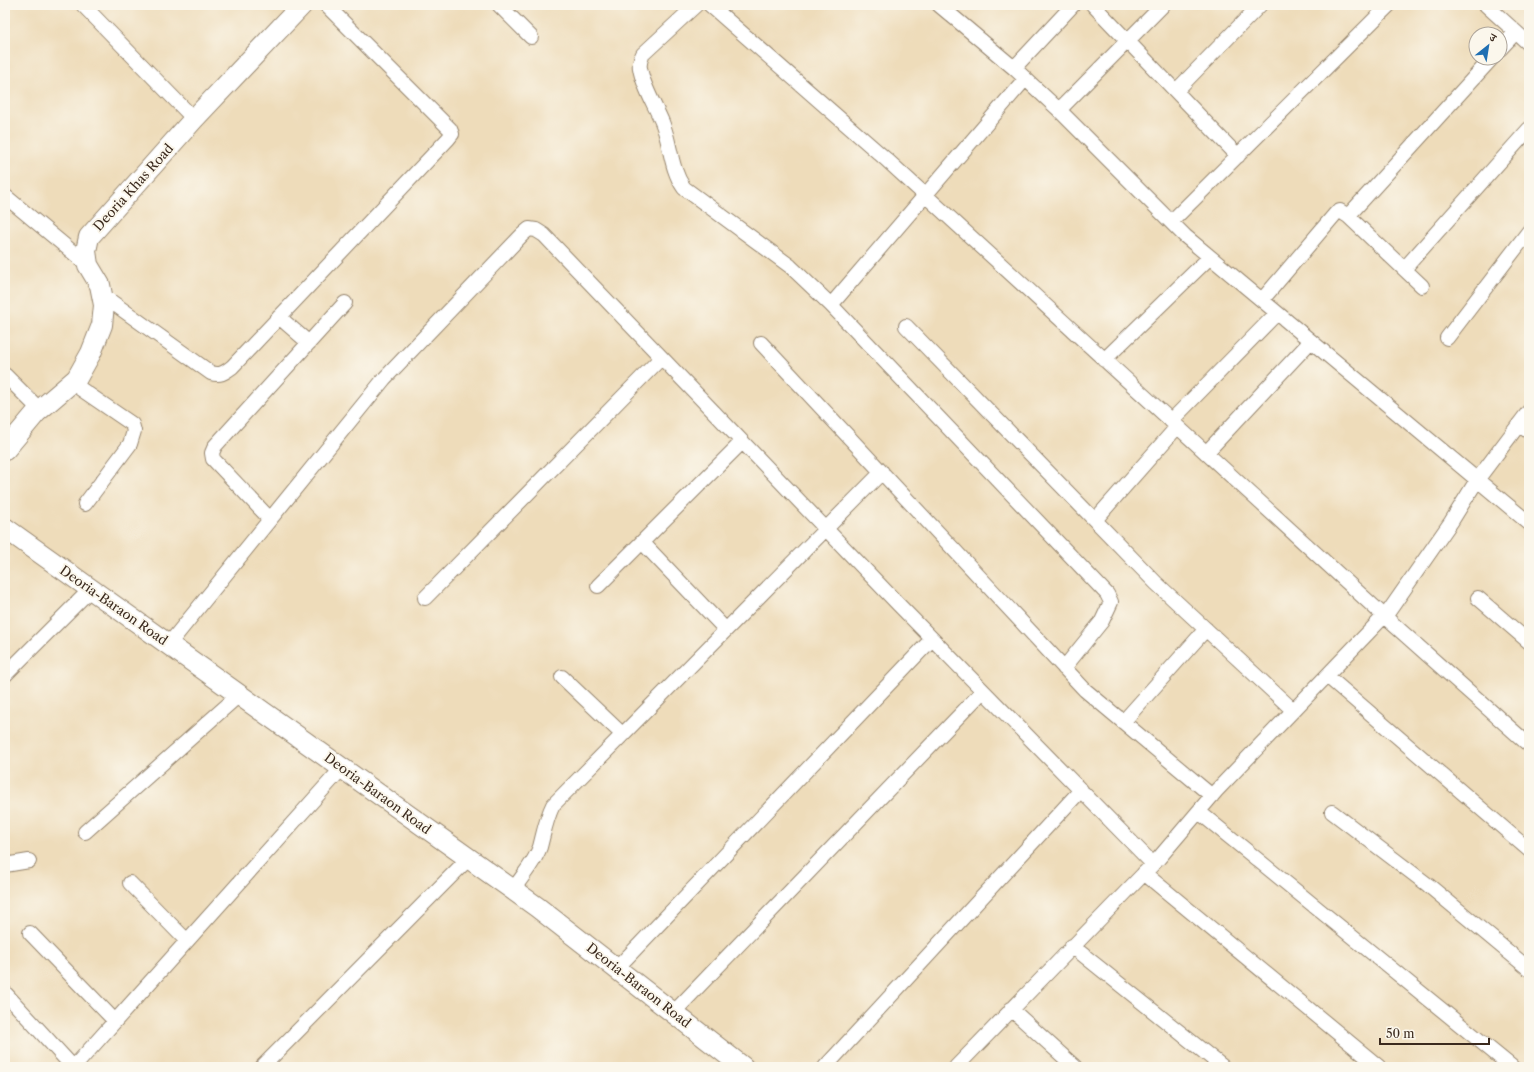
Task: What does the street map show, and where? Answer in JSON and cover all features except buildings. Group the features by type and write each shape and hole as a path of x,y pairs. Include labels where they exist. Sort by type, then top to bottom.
{"street":[{"path":"83,5 194,119"},
{"name":"Deoria Khas Road","path":"5,450 23,427 40,410 77,378 91,353 102,326 104,305 100,285 88,265 86,251 89,237 194,119 302,5"},
{"path":"102,295 211,373 224,373 232,367 279,318 452,134 450,129 326,5"},
{"path":"499,5 532,37"},
{"path":"696,5 643,54 640,60 643,78 668,140 674,170 684,188 790,266 831,305 1106,594 1111,602 1106,613 1064,668"},
{"path":"710,5 926,196 1384,616 1529,745"},
{"path":"939,5 1014,68 1059,110 1171,222 1210,257 1529,523"},
{"path":"1014,68 1073,5"},
{"path":"1093,5 1238,156"},
{"path":"1059,110 1162,5"},
{"path":"1176,91 1260,5"},
{"path":"1171,222 1389,5"},
{"path":"1486,5 1529,44"},
{"path":"1508,40 1516,32"},
{"path":"1348,216 1485,66"},
{"path":"831,305 1025,79"},
{"path":"1404,269 1529,129"},
{"path":"5,196 88,265"},
{"path":"1262,300 1336,213 1343,212 1422,286"},
{"path":"169,644 384,379 530,229 536,230 544,235 932,639 1081,790 1149,868 1379,1067"},
{"path":"1447,338 1529,231"},
{"path":"1104,360 1210,257"},
{"path":"270,518 214,459 212,453 215,446 344,303"},
{"path":"1095,520 1174,424 1277,313"},
{"path":"279,318 309,343"},
{"path":"906,326 1156,583 1293,710"},
{"path":"1206,453 1311,341"},
{"path":"761,343 1085,690 1212,796"},
{"path":"425,598 661,358"},
{"path":"5,375 40,410"},
{"path":"72,382 132,424 134,431 130,444 85,504"},
{"path":"956,1067 1011,1008 1149,868 1212,796 1384,616 1451,522 1477,480 1524,428 1529,411"},
{"path":"598,586 742,442"},
{"path":"513,890 540,847 546,817 553,805 882,472"},
{"name":"Deoria-Baraon Road","path":"5,528 343,767 513,890 617,968 743,1067"},
{"path":"642,542 726,630"},
{"path":"5,675 91,589"},
{"path":"1478,598 1529,642"},
{"path":"1123,722 1206,629"},
{"path":"617,968 932,639"},
{"path":"1327,676 1529,850"},
{"path":"562,677 622,734"},
{"path":"674,1012 983,691"},
{"path":"85,832 240,694"},
{"path":"5,993 74,1067 343,767"},
{"path":"825,1067 1081,790"},
{"path":"1199,812 1512,1067"},
{"path":"1332,812 1428,885 1529,969"},
{"path":"262,1067 469,858"},
{"path":"5,865 29,861"},
{"path":"130,883 187,941"},
{"path":"30,933 115,1021"},
{"path":"1072,946 1223,1067"},
{"path":"1011,1008 1075,1067"}]}
